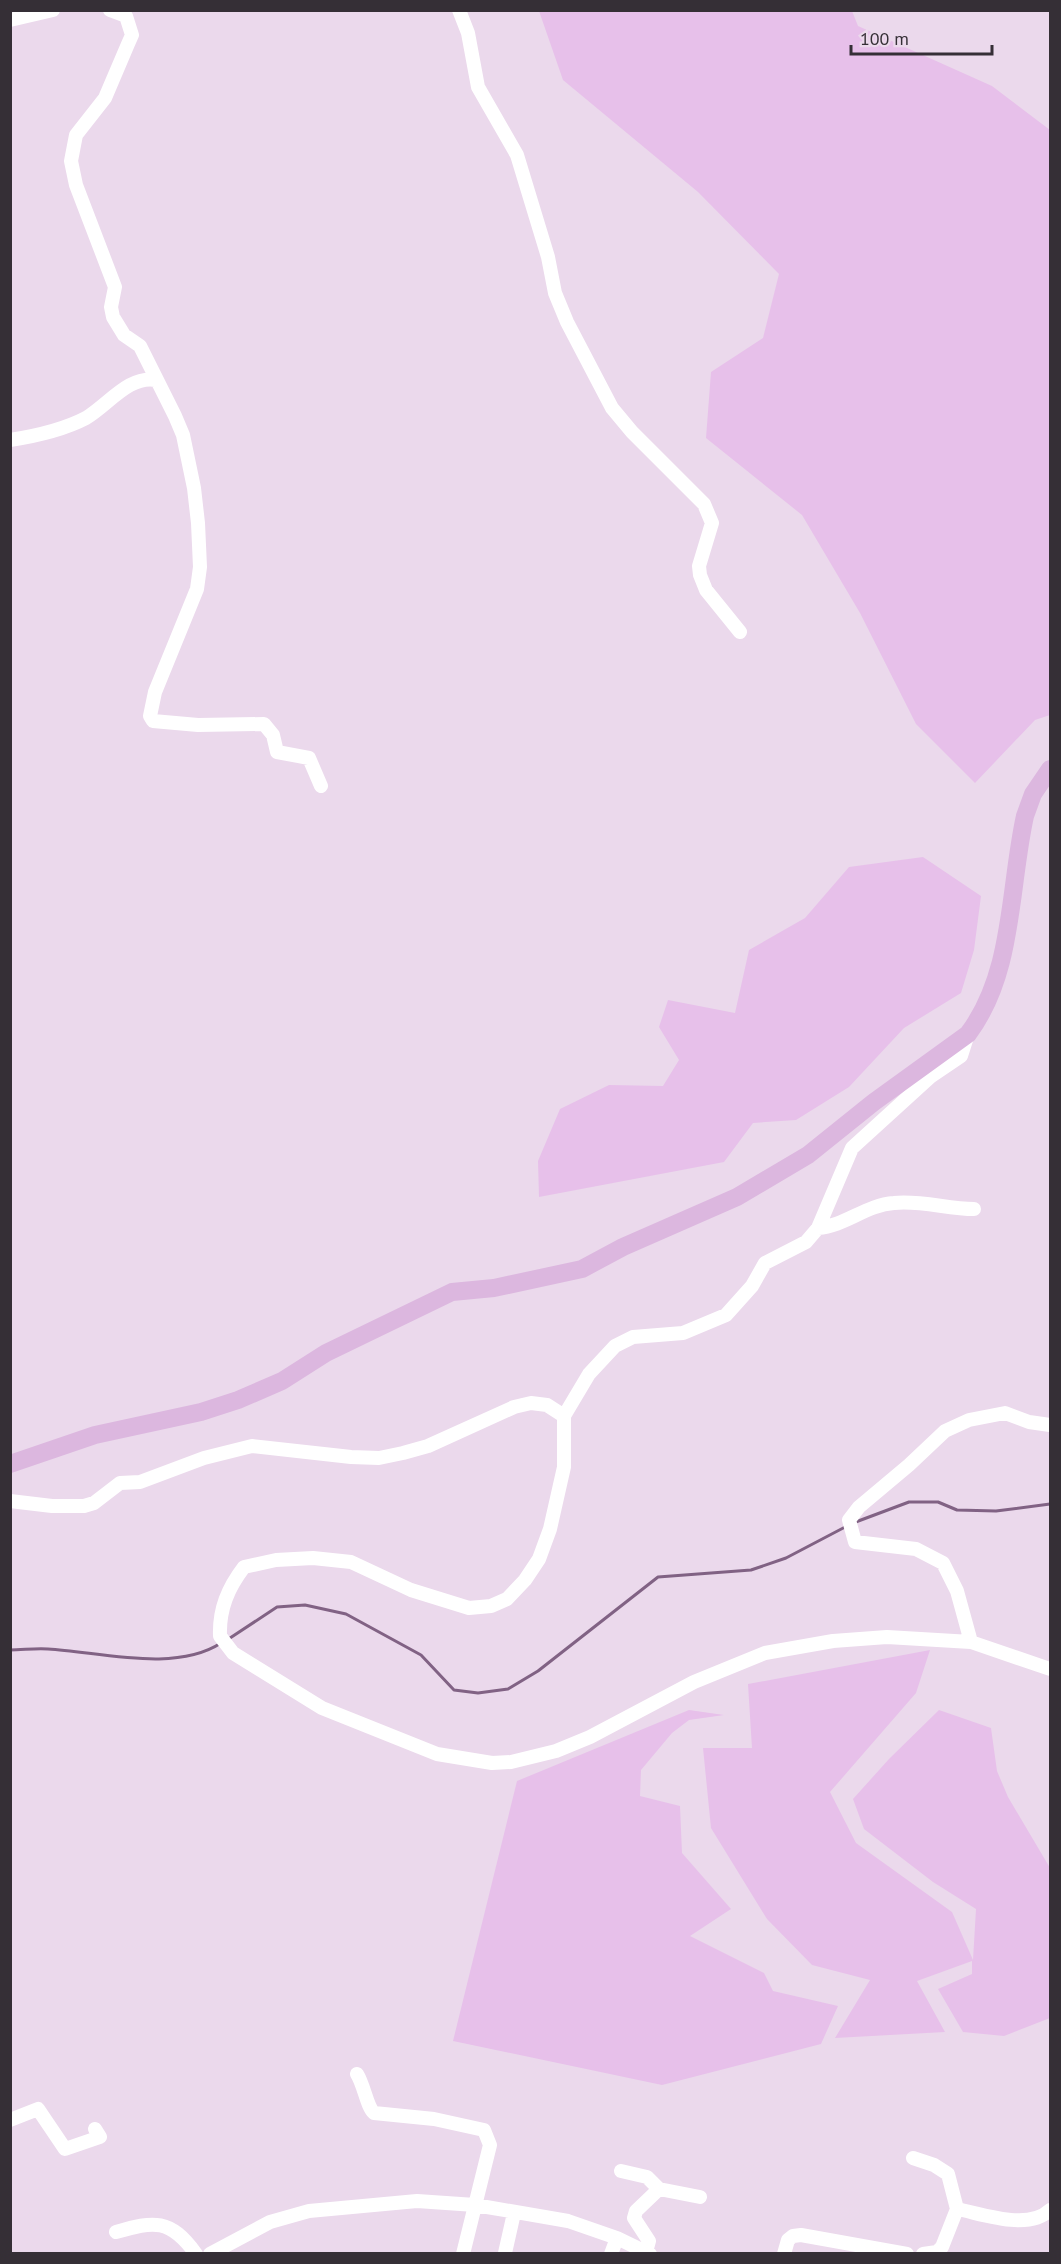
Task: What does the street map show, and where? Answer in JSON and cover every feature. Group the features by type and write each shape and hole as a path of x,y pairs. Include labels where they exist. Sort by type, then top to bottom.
{"main road":[{"path":"10,1464 95,1435 201,1412 238,1400 282,1381 326,1353 452,1292 494,1287 582,1269 623,1247 737,1197 808,1155 887,1092 968,1034 982,1014 998,978 1025,816 1033,795 1050,769"}],"street":[{"path":"10,20 53,10"},
{"path":"110,10 126,16 132,35 105,98 76,135 71,161 76,185 115,287 111,307 113,317 124,335 140,346 183,435 189,459 198,523 200,567 197,589 155,692 150,716 153,721 186,725 264,724 273,735 277,752 309,758 321,786"},
{"path":"459,10 468,33 478,87 507,136 520,165 548,256 555,293 567,322 612,408 632,432 704,504 712,523 699,566 699,575 706,590 740,632"},
{"path":"10,440 34,436 85,418 134,383 146,378 156,380"},
{"path":"968,1034 960,1056 930,1077 852,1148 818,1228 806,1242 765,1263 752,1286 726,1315 683,1333 633,1337 615,1346 589,1374 564,1416 564,1467 550,1529 539,1559 525,1580 507,1599 491,1606 469,1608 411,1590 351,1562 313,1558 276,1560 244,1567 234,1580 229,1587 221,1615 220,1636 233,1653 322,1708 437,1754 492,1763 511,1762 573,1744 694,1682 765,1653 833,1641 887,1637 971,1642 1050,1669"},
{"path":"818,1228 830,1227 860,1211 894,1203 974,1209"},
{"path":"10,1501 52,1506 84,1506 94,1503 120,1484 140,1482 204,1458 252,1446 351,1457 379,1458 403,1454 446,1439 514,1407 531,1403 548,1405 564,1416"},
{"path":"971,1642 957,1591 943,1563 916,1549 855,1542 849,1520 859,1507 909,1465 926,1447 953,1427 969,1420 1005,1413 1029,1422 1050,1425"},
{"path":"357,2074 364,2086 369,2109 374,2113 434,2119 484,2130 490,2145 463,2253"},
{"path":"10,2120 38,2109 65,2150 100,2137 95,2129"},
{"path":"913,2158 934,2165 948,2174 957,2209 942,2247 937,2252 923,2253"},
{"path":"621,2171 647,2177 659,2189 700,2197"},
{"path":"210,2253 270,2222 309,2211 417,2201 475,2205 568,2221 616,2248 648,2253 649,2241 634,2218 636,2211 659,2189"},
{"path":"957,2209 1009,2219 1034,2219 1050,2210"},
{"path":"505,2253 514,2213"},
{"path":"116,2232 150,2223 164,2225 175,2231 196,2253"},
{"path":"784,2253 788,2240 793,2236 801,2235 907,2253"}],"shaded area":[{"path":"539,11 852,11 858,26 992,86 1050,130 1050,715 1035,720 975,783 916,724 860,613 802,515 706,438 711,372 763,338 779,274 698,192 563,80"},
{"path":"923,857 981,896 974,950 961,993 904,1028 849,1087 796,1120 753,1123 724,1162 539,1197 538,1161 560,1109 609,1085 663,1086 679,1060 659,1027 668,1000 735,1013 749,950 805,918 849,867"},
{"path":"930,1650 916,1693 830,1792 856,1843 952,1912 973,1960 976,1909 933,1882 864,1829 853,1799 889,1759 939,1710 991,1728 997,1771 1008,1797 1050,1868 1050,2018 1004,2036 963,2032 938,1989 972,1974 972,1961 917,1981 945,2032 835,2038 870,1980 812,1965 767,1919 711,1828 703,1748 752,1748 748,1684"},
{"path":"689,1710 724,1715 689,1720 672,1733 641,1770 640,1796 680,1806 682,1853 731,1909 690,1936 764,1973 773,1991 838,2006 821,2044 662,2085 453,2041 517,1781"}],"waterway":[{"path":"853,1523 909,1502 938,1502 957,1510 996,1511 1050,1504"},
{"path":"227,1640 277,1607 305,1605 346,1614 421,1655 454,1690 478,1693 508,1689 538,1671 658,1577 751,1570 786,1558 847,1526"},
{"path":"10,1650 48,1649 160,1659 202,1652 221,1643"}]}
